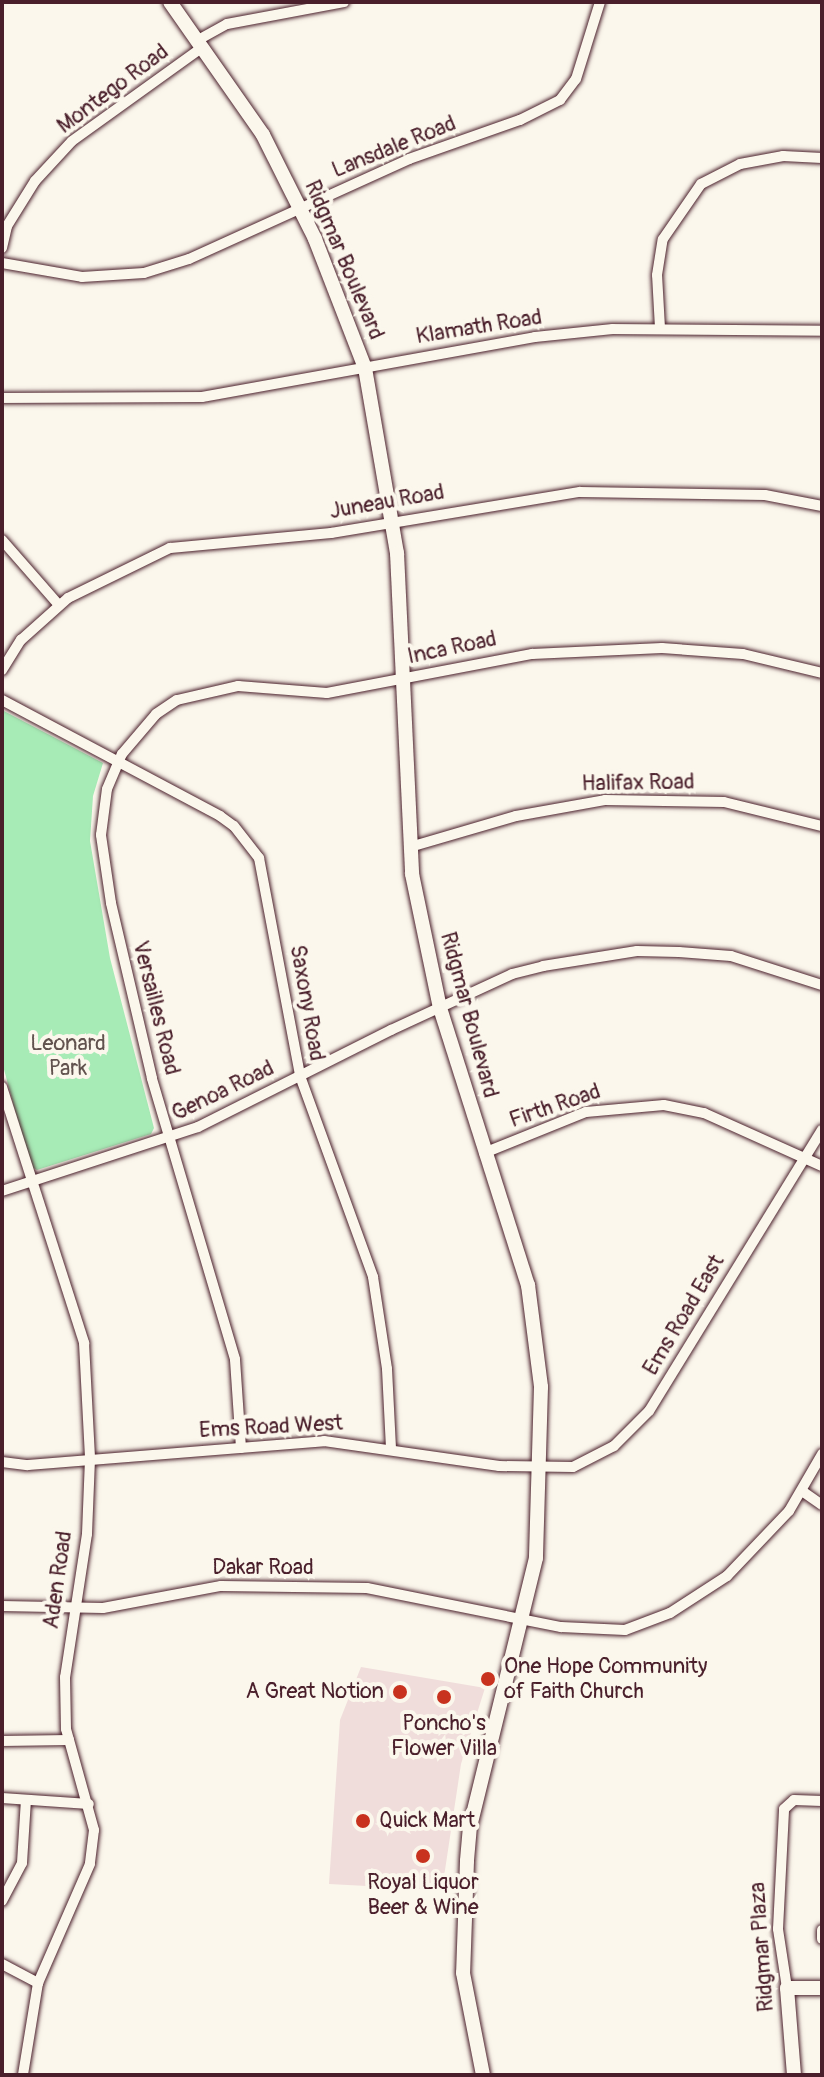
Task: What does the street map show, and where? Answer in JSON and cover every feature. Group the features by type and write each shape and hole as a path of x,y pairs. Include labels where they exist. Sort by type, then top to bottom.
{"street":[{"name":"Ridgmar Boulevard","path":"170,2 263,135 300,208 365,368 393,521 410,847 440,1008 528,1285 541,1387 536,1558 470,1826 467,1861 463,1973 483,2075"},
{"name":"Montego Road","path":"2,248 7,226 35,181 72,141 227,24 344,2"},
{"name":"Lansdale Road","path":"2,263 82,277 144,273 551,106 585,61 600,2"},
{"path":"660,328 657,275 663,239 701,184 740,164 783,156 822,158"},
{"name":"Klamath Road","path":"2,398 190,398 535,337 660,328 822,331"},
{"name":"Juneau Road","path":"2,670 21,640 59,605 170,548 393,521 580,492 752,494 822,506"},
{"path":"2,540 59,605"},
{"name":"Inca Road","path":"117,762 156,714 190,695 238,686 327,693 532,654 662,648 743,654 822,673"},
{"name":"Saxony Road","path":"2,700 234,826 259,858 300,1076 373,1277 387,1369 391,1448"},
{"name":"Versailles Road","path":"117,762 107,789 101,835 129,985 235,1359 241,1448"},
{"name":"Halifax Road","path":"410,847 516,816 605,800 724,802 822,826"},
{"name":"Genoa Road","path":"2,1191 171,1139 512,974 637,951 731,956 822,985"},
{"name":"Aden Road","path":"2,1087 84,1343 90,1459 87,1534 65,1677 69,1740 94,1830 90,1864 38,1983 27,2023 23,2075"},
{"name":"Firth Road","path":"484,1153 586,1112 638,1105 704,1113 822,1166"},
{"name":"Ems Road East","path":"540,1469 573,1467 599,1456 649,1411 822,1130"},
{"name":"Ems Road West","path":"2,1462 90,1459 324,1441 540,1469"},
{"name":"Dakar Road","path":"2,1606 131,1605 221,1586 367,1588 608,1632 670,1613 727,1576 758,1547 802,1491 822,1454"},
{"path":"802,1491 822,1505"},
{"path":"2,1741 69,1740"},
{"path":"2,1798 89,1804"},
{"path":"2,1901 22,1863 26,1800"},
{"name":"Ridgmar Plaza","path":"794,2075 787,1988 778,1929 784,1809 794,1800 822,1801"},
{"path":"822,1930 822,1939"},
{"path":"2,1964 38,1983"},
{"path":"787,1988 822,1988"}],"shaded area":[{"path":"361,1667 485,1688 461,1764 442,1890 329,1884 340,1720"}],"green space":[{"name":"Leonard Park","path":"2,710 103,763 93,796 90,841 110,958 154,1128 151,1134 37,1170 30,1166 2,1062"}],"place":[{"name":"One Hope Community of Faith Church","path":"488,1679"},
{"name":"A Great Notion","path":"400,1692"},
{"name":"Poncho's Flower Villa","path":"444,1697"},
{"name":"Quick Mart","path":"363,1821"},
{"name":"Royal Liquor Beer & Wine","path":"423,1856"}]}
